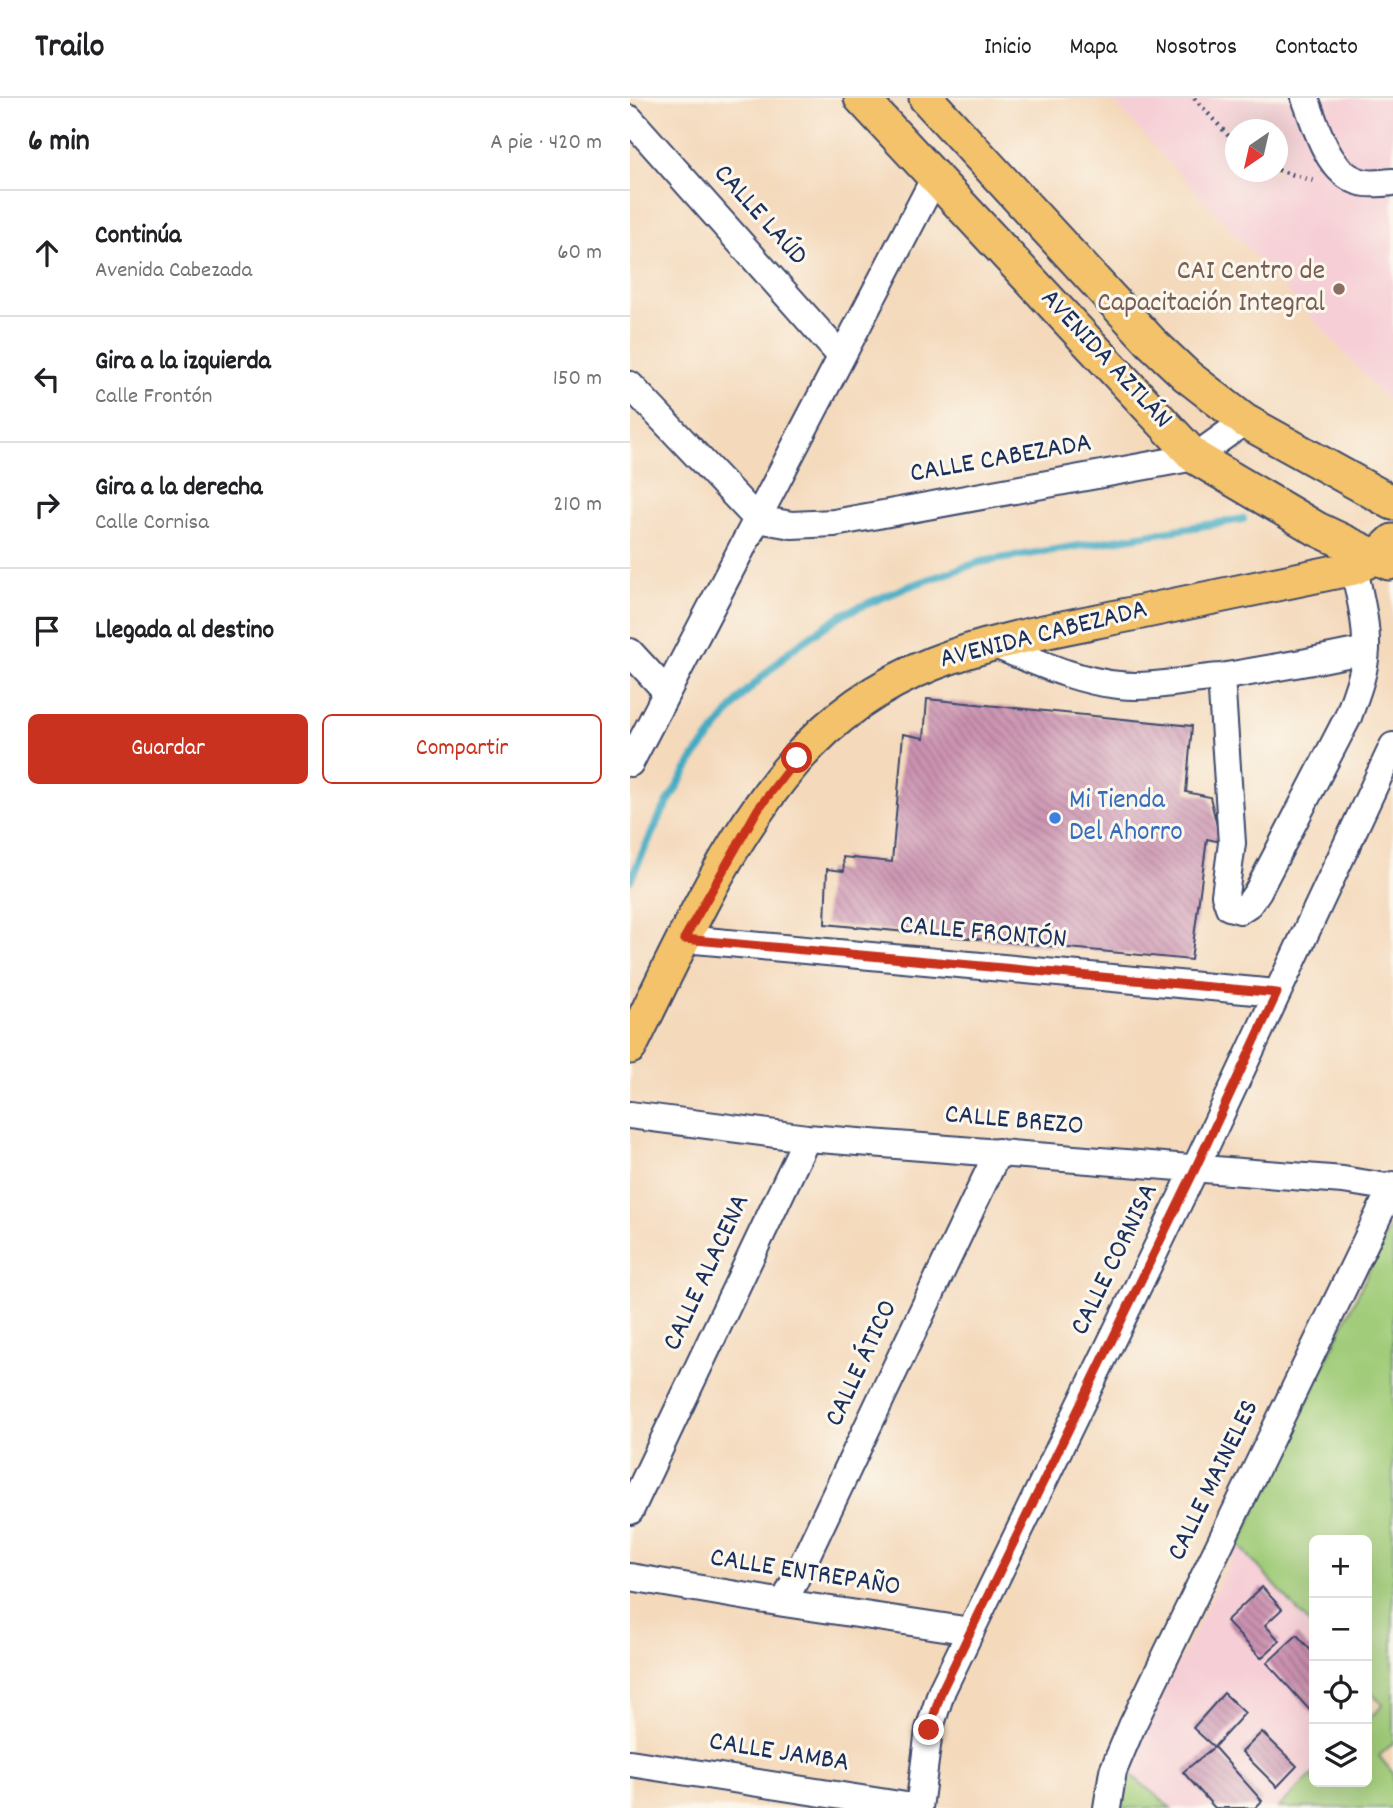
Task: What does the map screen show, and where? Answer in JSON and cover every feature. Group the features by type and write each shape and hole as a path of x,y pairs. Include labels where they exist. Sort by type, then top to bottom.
{"main road":[{"name":"AVENIDA AZTLÁN","path":"861,98 1199,459 1317,529 1379,558"},
{"name":"AVENIDA AZTLÁN","path":"926,98 1151,342 1187,376 1249,423 1393,503"},
{"name":"AVENIDA CABEZADA","path":"630,1047 684,939 758,809 797,758 862,699 889,682 929,664 992,644 1379,558"}],"street":[{"path":"1305,98 1325,148 1341,172 1364,183 1393,182"},
{"name":"CALLE LAÚD","path":"630,119 841,356"},
{"path":"630,764 934,179"},
{"path":"630,385 757,519"},
{"name":"CALLE CABEZADA","path":"757,519 792,525 834,523 1199,459 1249,423"},
{"path":"1221,677 1231,843 1225,895 1228,907 1240,910 1249,904 1258,891 1348,717 1359,688 1379,558"},
{"path":"992,644 1073,675 1120,686 1221,677 1366,650"},
{"path":"630,652 666,691"},
{"name":"CALLE CORNISA","path":"919,1808 929,1730 942,1690 1195,1169 1393,747"},
{"name":"CALLE FRONTÓN","path":"684,939 1277,993"},
{"name":"CALLE BREZO","path":"630,1115 807,1138 1343,1180 1393,1187"},
{"name":"CALLE ALACENA","path":"630,1511 807,1138"},
{"name":"CALLE ÁTICO","path":"784,1603 998,1152"},
{"name":"CALLE MAINELES","path":"1107,1808 1113,1771 1132,1726 1393,1187"},
{"name":"CALLE ENTREPAÑO","path":"630,1577 971,1631"},
{"name":"CALLE JAMBA","path":"630,1763 919,1808"}],"path":[{"path":"1194,98 1225,132"}],"shaded area":[{"name":"CAI Centro de Capacitación Integral","path":"1110,98 1393,98 1393,406"},
{"path":"1239,1545 1309,1623 1309,1778 1278,1808 1171,1808 1124,1769"}],"green space":[{"path":"1393,1220 1393,1743 1379,1756 1393,1773 1393,1808 1278,1808 1309,1778 1309,1787 1372,1787 1372,1716 1383,1705 1372,1693 1372,1535 1309,1535 1309,1623 1239,1545"},
{"path":"1124,1769 1171,1808 1122,1808"}],"building":[{"name":"Mi Tienda Del Ahorro","path":"927,699 1192,726 1186,792 1210,797 1221,842 1207,839 1191,960 825,924 827,869 844,871 843,857 892,862 903,734 924,738"},
{"path":"1262,1587 1282,1609 1265,1625 1280,1641 1261,1658 1226,1621"},
{"path":"1297,1635 1309,1648 1309,1709 1267,1663"},
{"path":"1224,1693 1245,1713 1214,1747 1193,1728"},
{"path":"1262,1732 1297,1766 1277,1787 1242,1752"},
{"path":"1214,1747 1262,1801 1255,1808 1215,1808 1183,1772"}],"waterway":[{"path":"630,880 661,814 695,756 743,695 791,650 841,615 907,587 980,562 1243,519"}],"place":[{"name":"CAI Centro de Capacitación Integral","path":"1339,289"},
{"name":"Mi Tienda Del Ahorro","path":"1055,818"}],"route":[{"path":"797,758 758,809 684,939 1277,993 1195,1169 942,1690 929,1730"}]}
